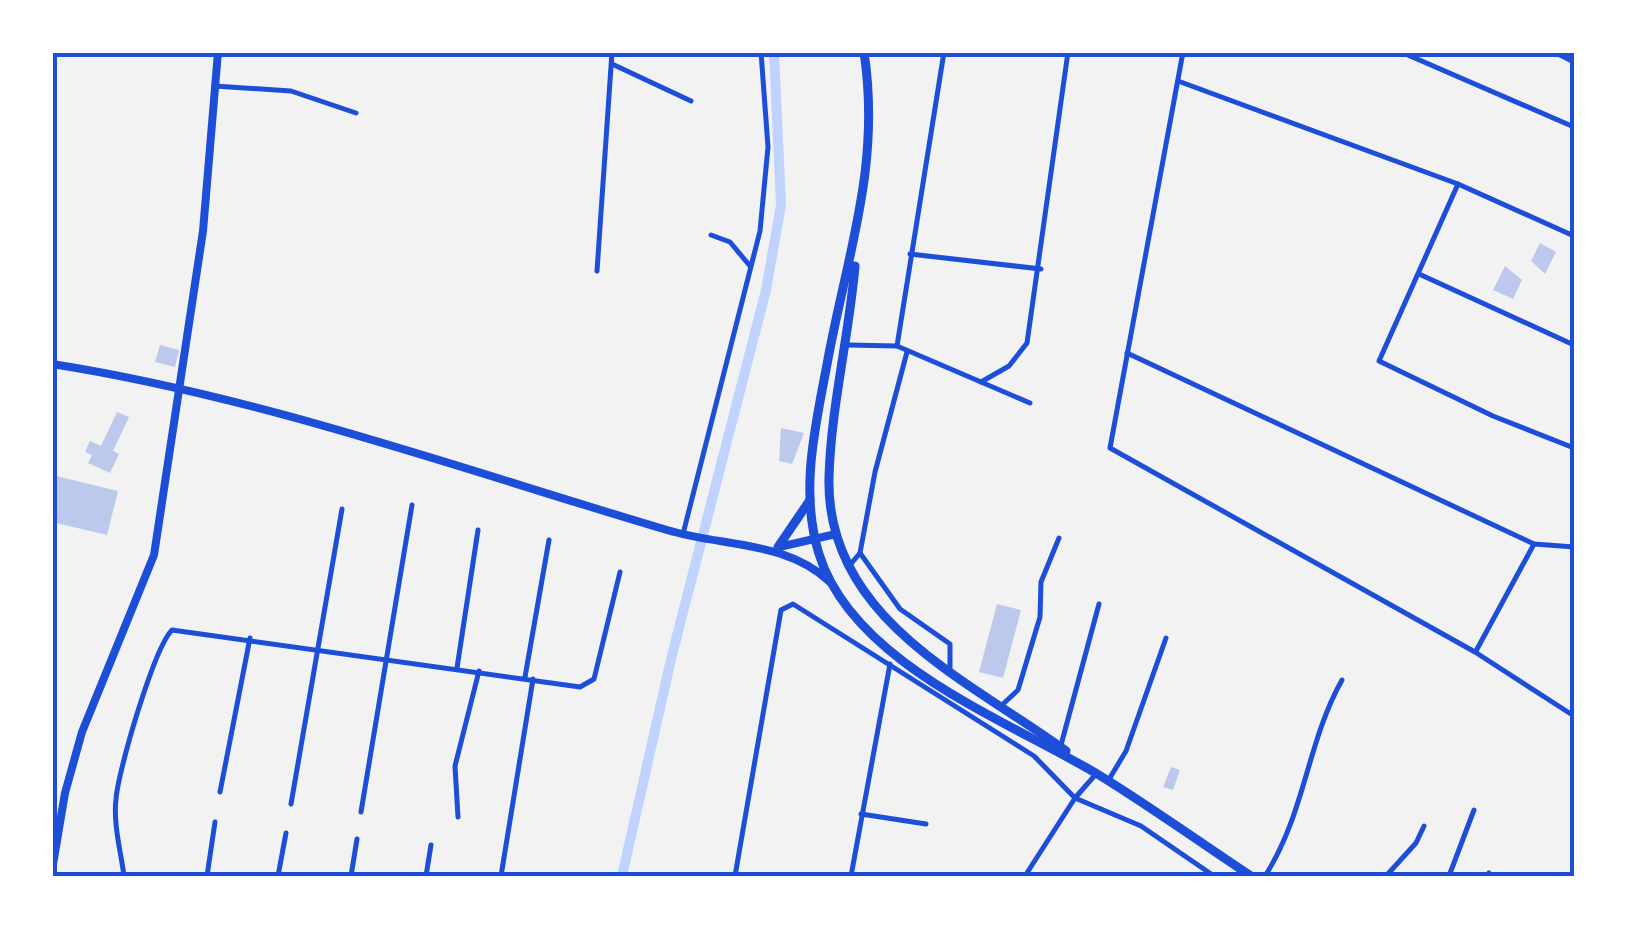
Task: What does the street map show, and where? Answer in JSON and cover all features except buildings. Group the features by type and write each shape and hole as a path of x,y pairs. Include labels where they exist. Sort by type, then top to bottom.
{"main road":[{"path":"52,870 64,793 82,732 154,556 203,231 218,52"},
{"path":"833,585 814,537 811,448 867,183 871,100 864,52"},
{"path":"857,237 848,345 829,475 836,534 849,566 864,592 901,636 1096,774"},
{"path":"52,364 180,386 724,545 774,548 836,534"},
{"path":"774,548 810,500"},
{"path":"774,548 810,564 833,585 883,646 964,701 1108,781 1251,876"}],"street":[{"path":"596,271 612,52"},
{"path":"687,536 760,232 768,147 762,52"},
{"path":"897,346 944,52"},
{"path":"981,382 1009,366 1027,343 1041,269 1068,52"},
{"path":"1183,52 1110,448 1475,652 1574,716"},
{"path":"1401,52 1574,128"},
{"path":"1554,52 1574,62"},
{"path":"611,64 691,100"},
{"path":"1178,81 1458,184 1574,236"},
{"path":"214,86 292,91 356,113"},
{"path":"1458,184 1379,361 1493,416 1574,448"},
{"path":"711,235 730,242 750,266"},
{"path":"910,254 1041,269"},
{"path":"1419,274 1574,344"},
{"path":"848,345 897,346 1030,403"},
{"path":"849,566 860,552 874,472 907,352"},
{"path":"1127,353 1534,544 1574,547"},
{"path":"361,812 412,505"},
{"path":"291,804 342,509"},
{"path":"457,668 478,530"},
{"path":"1002,705 1018,690 1040,617 1040,582 1060,538"},
{"path":"501,876 549,540"},
{"path":"1475,652 1534,544"},
{"path":"860,552 900,609 950,644 950,671"},
{"path":"124,876 115,803 118,781 164,638 180,628 580,687 594,679 620,572"},
{"path":"735,876 785,605 793,604 1034,756 1075,798 1140,826 1214,876"},
{"path":"1060,747 1099,604"},
{"path":"220,792 250,638"},
{"path":"1108,781 1126,751 1166,638"},
{"path":"851,876 890,664"},
{"path":"458,817 455,766 479,671"},
{"path":"1266,876 1288,840 1324,712 1342,680"},
{"path":"1026,876 1075,798 1096,774"},
{"path":"1449,876 1474,810"},
{"path":"861,814 926,824"},
{"path":"207,876 215,822"},
{"path":"1386,876 1416,843 1424,826"},
{"path":"278,876 286,833"},
{"path":"352,876 357,839"},
{"path":"426,876 431,846"}],"waterway":[{"path":"622,876 672,655 766,290 781,205 774,52"}]}
